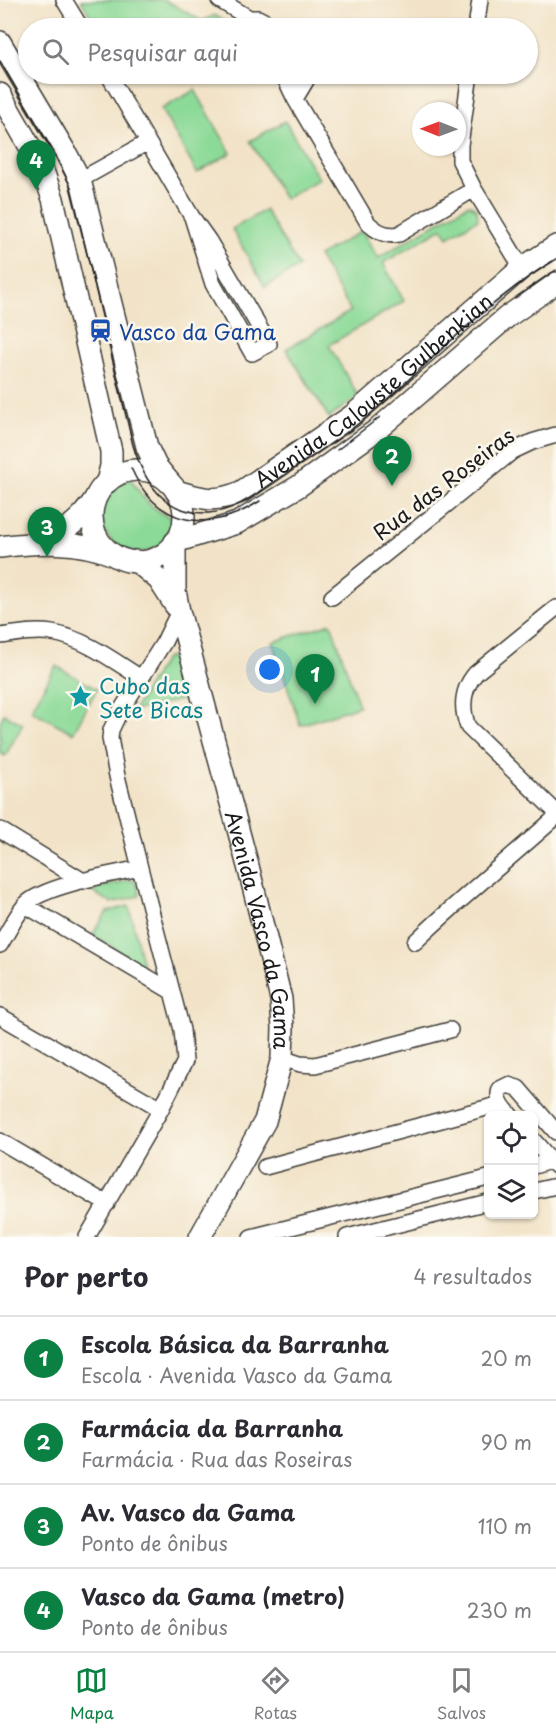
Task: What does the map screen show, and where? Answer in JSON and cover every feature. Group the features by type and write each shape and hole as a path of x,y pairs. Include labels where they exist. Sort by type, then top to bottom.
{"main road":[{"path":"0,42 18,72"},
{"path":"0,547 37,543 92,547 136,561 157,557 167,551 182,528 183,518 180,499 156,466 147,447 80,180 25,84"},
{"path":"0,94 37,158 53,199 111,451 111,466 92,510 93,524 100,541 114,555"},
{"name":"Avenida Calouste Gulbenkian","path":"173,487 209,499 226,498 241,492 352,416 522,268 556,246"},
{"name":"Avenida Calouste Gulbenkian","path":"175,542 237,523 299,486 378,429 507,317 556,283"},
{"path":"37,543 64,531 84,516 101,490 118,474 141,470 152,472 173,487"},
{"name":"Avenida Vasco da Gama","path":"175,542 175,591 179,611 248,866 281,999 282,1058 265,1121 200,1237"},
{"name":"Avenida Vasco da Gama","path":"136,561 159,580 179,611"}],"street":[{"path":"64,0 75,18"},
{"path":"219,0 246,18"},
{"path":"477,18 480,0"},
{"path":"114,84 268,344 252,353 213,284 192,217"},
{"path":"288,84 368,223 385,234 392,236 399,234 474,189"},
{"path":"295,99 304,84"},
{"path":"469,84 460,153 463,168 522,268"},
{"path":"80,180 148,142"},
{"name":"Rua das Roseiras","path":"332,597 513,451 532,442 556,435"},
{"path":"556,608 476,673 465,690 463,703 468,727 556,812"},
{"path":"87,1237 161,1109 185,1061 182,1030 117,776 110,738 118,715 172,628 179,611"},
{"path":"0,636 53,633 69,638 141,678"},
{"path":"415,942 464,896 556,817"},
{"path":"0,830 84,881"},
{"path":"0,945 25,905 34,898 50,890 140,868"},
{"path":"25,905 171,991"},
{"path":"0,1016 161,1109"},
{"path":"282,1058 300,1064 315,1065 450,1030"},
{"path":"265,1167 506,1110 499,1098 500,1089 508,1085 518,1088 556,1132"},
{"path":"0,1141 107,1204"},
{"path":"538,1145 555,1162"},
{"path":"538,1165 555,1162"},
{"path":"251,1237 484,1179"},
{"path":"538,1190 556,1186"},
{"path":"347,1237 484,1203"}],"green space":[{"path":"81,0 165,0 197,18 91,18"},
{"path":"195,90 231,153 197,173 161,109"},
{"path":"285,121 319,179 284,199 250,141"},
{"path":"469,204 477,209 478,219 448,237 442,228 383,263 404,301 329,345 358,396 329,418 286,349 351,311 318,256 362,231 378,258"},
{"path":"265,210 299,267 265,287 232,229"},
{"path":"131,479 149,504 176,520 166,539 152,549 138,552 124,549 112,541 104,529 101,514 110,491"},
{"path":"331,623 359,706 300,725 273,642"},
{"path":"170,656 176,660 186,699 133,711 164,660"},
{"path":"56,666 97,689 73,733 31,710"},
{"path":"4,714 23,724 5,756 0,753 0,722"},
{"path":"131,880 137,883 140,896 112,903 89,890"},
{"path":"129,906 143,966 92,935 107,912"}],"tram line":[{"path":"0,61 56,156 71,187 138,459 150,483 158,493 179,508 193,512 218,512 255,495 363,420 485,311 556,259"},
{"path":"515,299 556,270"},
{"path":"337,450 380,417"},
{"path":"131,468 142,488 155,503 170,513 186,519 204,521 222,518 260,501"}],"place":[{"name":"Vasco da Gama (metro)","path":"36,190"},
{"name":"Vasco da Gama","path":"101,331"},
{"name":"Farmácia da Barranha","path":"392,486"},
{"name":"Av. Vasco da Gama","path":"47,557"},
{"name":"Cubo das Sete Bicas","path":"81,697"},
{"name":"Escola Básica da Barranha","path":"315,704"}]}
